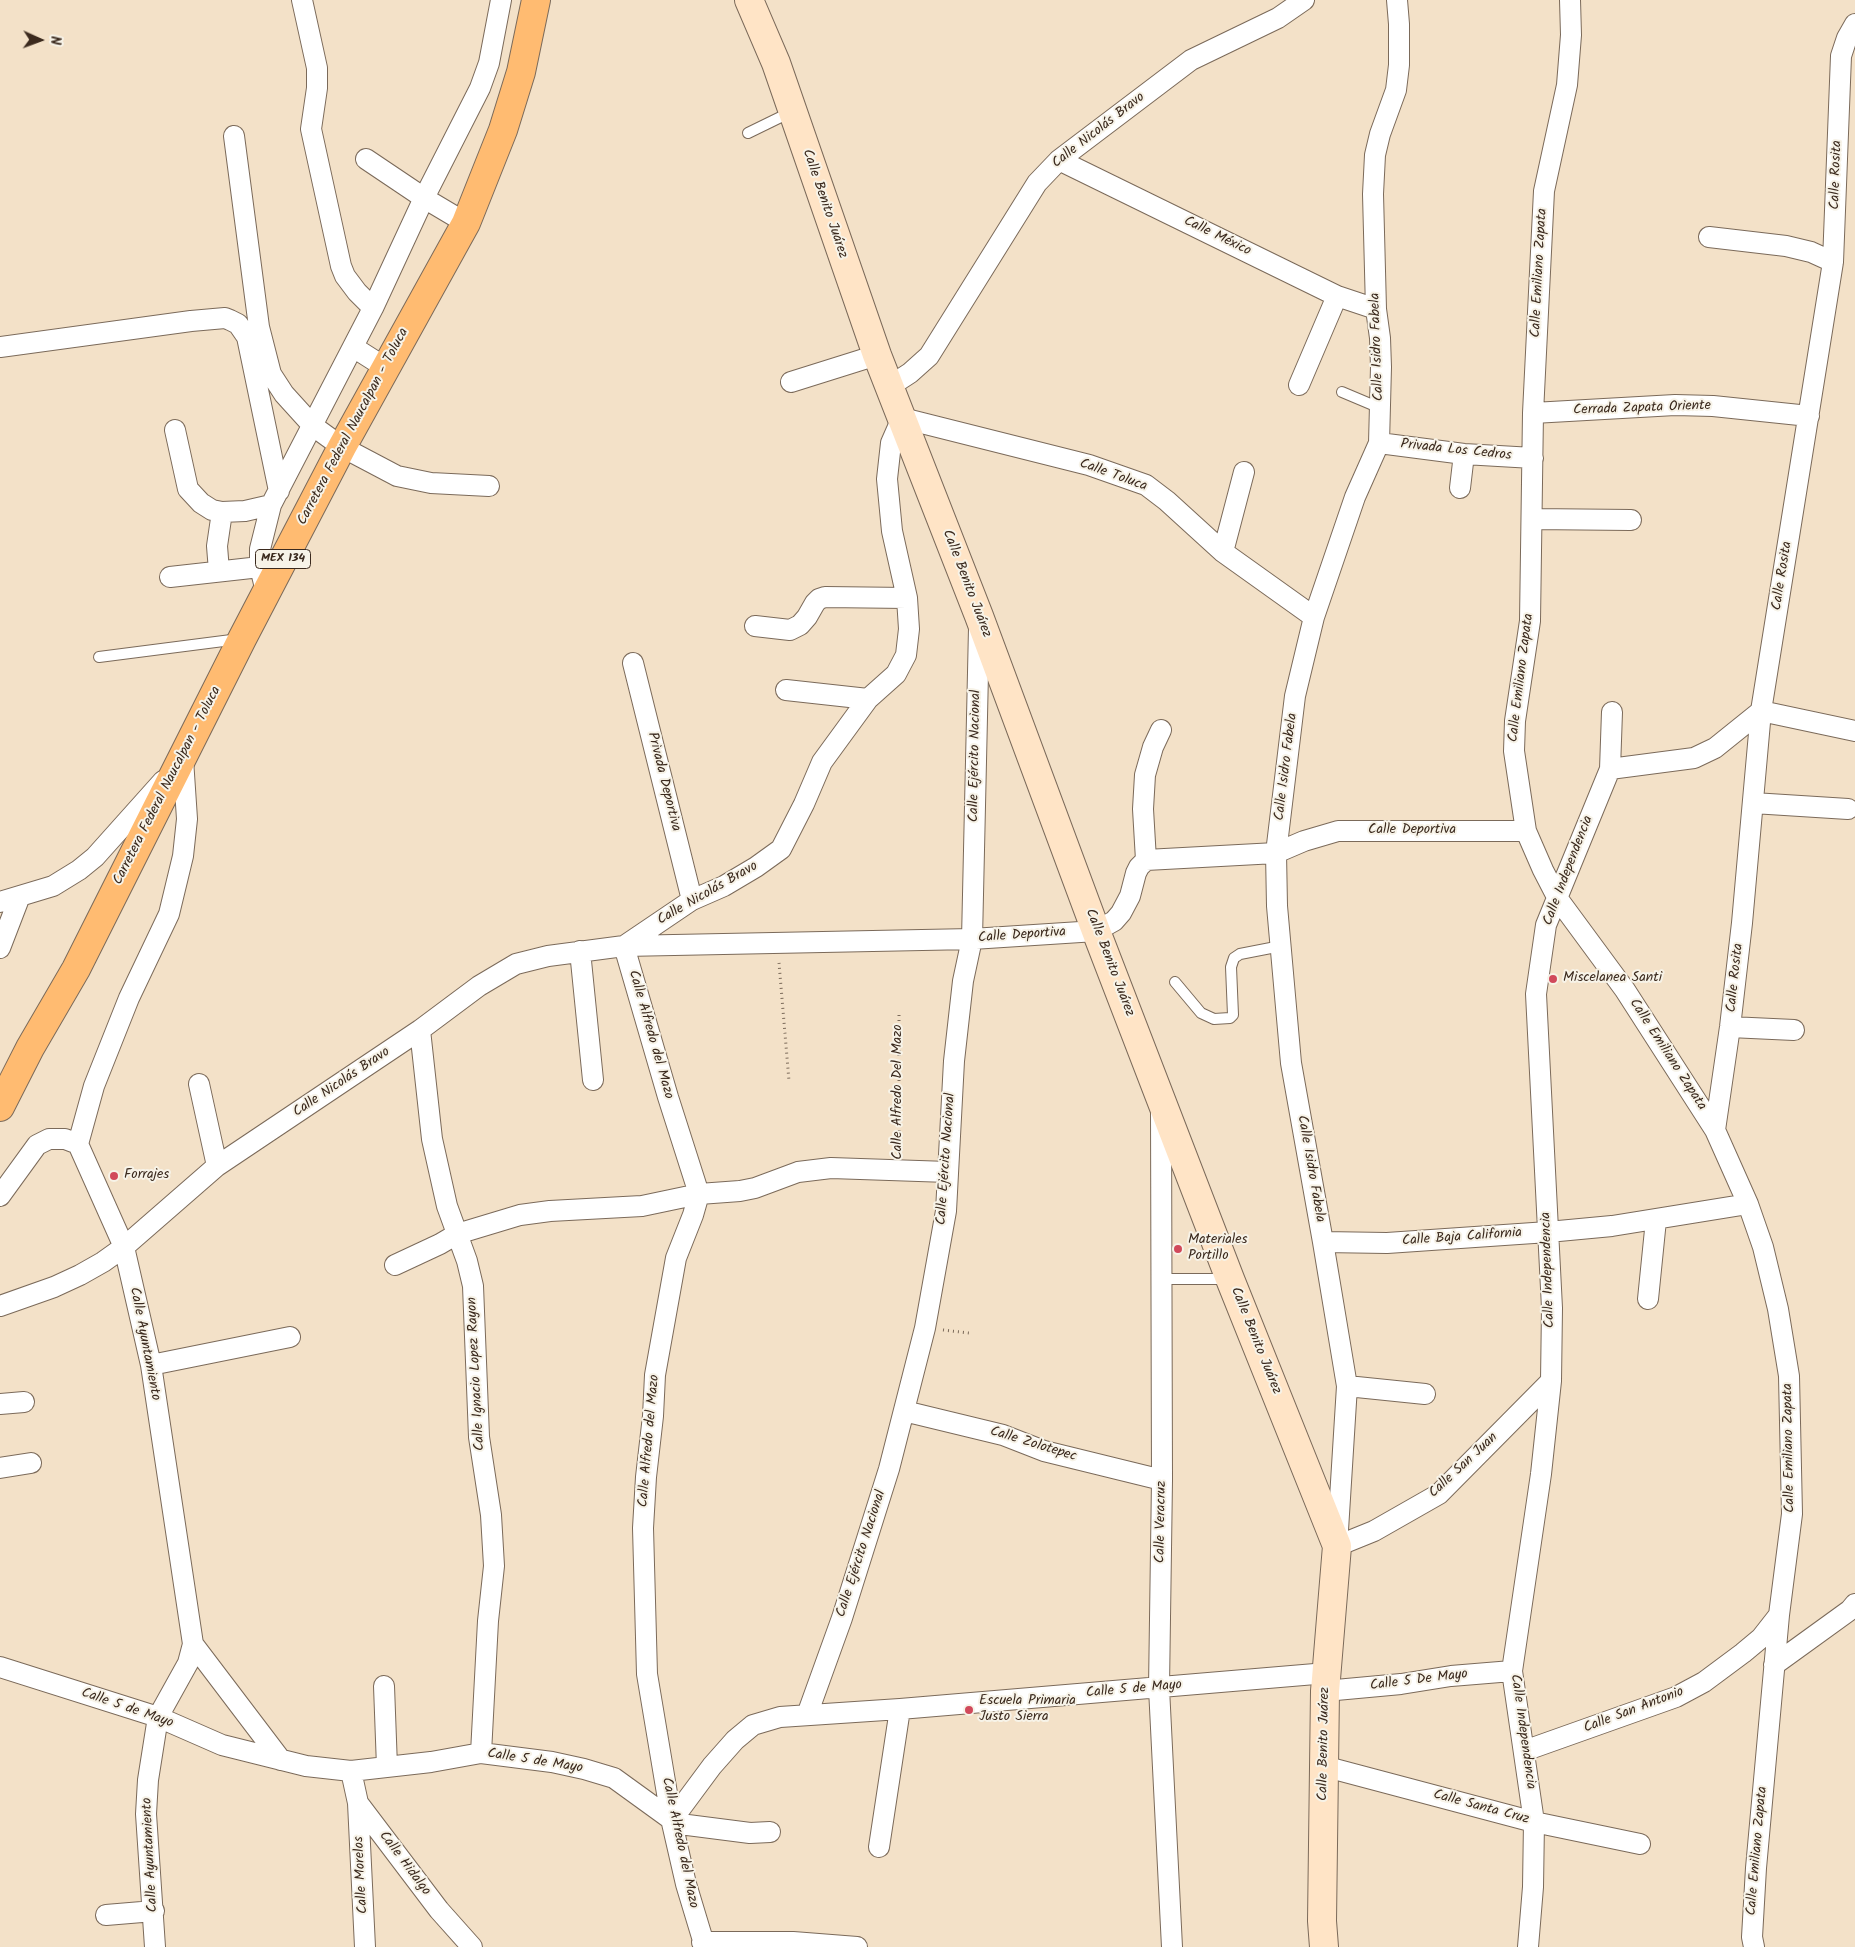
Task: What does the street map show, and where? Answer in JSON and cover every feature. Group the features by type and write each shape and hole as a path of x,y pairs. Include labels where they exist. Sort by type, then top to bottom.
{"main road":[{"name":"Carretera Federal Naucalpan - Toluca","path":"0,1106 30,1048 76,969 242,639 263,580 342,447 466,223 503,130 521,72 536,0"},
{"name":"Calle Benito Juárez","path":"749,0 776,63 877,355 979,616 1096,931 1230,1279 1337,1546 1326,1682 1322,1921 1324,1947"}],"street":[{"path":"302,0 317,68 317,88 311,129 341,266 345,276 357,292 373,308"},
{"path":"170,577 219,571 263,580 260,548 275,498 373,308 424,198 480,88 489,63 501,0"},
{"name":"Calle Nicolás Bravo","path":"890,386 910,373 929,356 1037,184 1059,160 1191,60 1278,18 1304,0"},
{"name":"Calle Isidro Fabela","path":"1337,1546 1347,1386 1324,1242 1291,1063 1277,906 1276,853 1295,696 1314,616 1355,497 1379,443 1380,338 1376,309 1373,194 1375,155 1380,134 1396,90 1399,32 1397,0"},
{"name":"Calle Emiliano Zapata","path":"1570,0 1571,35 1567,85 1544,191 1533,413 1530,620 1515,721 1514,751 1526,831 1558,899 1625,990 1715,1130 1748,1204 1763,1247 1778,1308 1789,1376 1792,1514 1774,1665 1753,1910 1752,1937 1754,1947"},
{"name":"Calle Rosita","path":"1715,1130 1730,1027 1761,711 1833,262 1841,56 1847,38 1855,24"},
{"path":"234,136 254,294 265,358 271,374 284,394 313,426 342,447 397,476 431,483 489,486"},
{"path":"366,159 424,198 466,223"},
{"name":"Calle México","path":"1059,160 1338,296 1376,309"},
{"path":"1709,237 1786,246 1811,252 1833,262"},
{"path":"1299,385 1338,296"},
{"path":"0,347 191,321 225,318 238,324 248,337 275,498"},
{"path":"353,347 386,368"},
{"path":"790,382 877,355"},
{"name":"Cerrada Zapata Oriente","path":"1533,413 1675,405 1713,406 1809,416"},
{"name":"Calle Nicolás Bravo","path":"0,1306 54,1287 80,1275 124,1247 217,1166 420,1030 479,986 516,964 548,956 624,946 692,900 724,886 756,868 781,849 804,804 822,762 868,699 896,674 906,655 909,629 907,598 892,531 887,479 891,443 902,418"},
{"name":"Calle Toluca","path":"902,418 1089,465 1146,485 1167,501 1223,552 1314,616"},
{"path":"175,430 188,489 201,503 212,510 222,512 245,511 275,498"},
{"name":"Privada Los Cedros","path":"1379,443 1464,454 1533,458"},
{"path":"1460,488 1464,454"},
{"path":"1223,552 1244,472"},
{"path":"219,571 217,546 222,512"},
{"path":"1532,518 1631,520"},
{"path":"755,626 790,630 800,625 808,617 815,603 825,596 907,598"},
{"name":"Calle Ejército Nacional","path":"807,1715 842,1618 889,1469 925,1328 946,1210 954,1061 963,981 972,939 979,616"},
{"name":"Privada Deportiva","path":"633,663 692,900"},
{"path":"786,690 868,699"},
{"path":"1612,712 1610,769 1694,758 1715,748 1761,711 1855,731"},
{"path":"1146,860 1143,809 1145,775 1153,747 1161,730"},
{"path":"0,902 52,886 79,870 95,857 182,759"},
{"path":"0,1196 37,1145 50,1139 65,1139 78,1144 94,1086 129,998 169,914 183,856 187,819 182,759"},
{"name":"Calle Independencia","path":"1528,1947 1533,1886 1534,1822 1512,1671 1541,1474 1551,1381 1552,1308 1536,994 1546,925 1558,899 1566,872 1610,769"},
{"path":"1753,804 1848,809"},
{"name":"Calle Deportiva","path":"624,946 972,939 1096,931 1114,921 1121,913 1130,896 1136,873 1146,860 1276,853 1304,841 1338,832 1526,831"},
{"path":"0,948 20,896"},
{"name":"Calle Alfredo del Mazo","path":"624,946 668,1097 699,1194 676,1258 655,1375 643,1528 647,1674 672,1821 686,1884 703,1944"},
{"path":"580,951 594,1080"},
{"path":"1730,1027 1794,1030"},
{"name":"Calle Ignacio Lopez Rayon","path":"420,1030 432,1140 447,1206 473,1286 478,1437 491,1515 494,1566 488,1620 481,1753"},
{"path":"199,1084 217,1166"},
{"name":"Calle Veracruz","path":"1160,1097 1162,1480 1159,1688 1172,1947"},
{"name":"Calle Ayuntamiento","path":"78,1144 124,1247 150,1365 193,1644 188,1664 158,1718 148,1780 146,1814 155,1947"},
{"path":"395,1265 457,1234 520,1215 550,1211 642,1206 699,1194 747,1190 798,1172 831,1168 948,1172"},
{"name":"Calle Baja California","path":"1324,1242 1386,1243 1548,1232 1656,1220 1748,1204"},
{"path":"1648,1300 1656,1220"},
{"path":"150,1365 290,1337"},
{"name":"Calle San Juan","path":"1337,1546 1374,1531 1438,1494 1551,1381"},
{"path":"1347,1386 1425,1394"},
{"path":"0,1404 24,1402"},
{"name":"Calle Zolotepec","path":"904,1411 1003,1435 1044,1451 1162,1480"},
{"path":"0,1468 31,1463"},
{"path":"1774,1665 1850,1610 1855,1604"},
{"name":"Calle San Antonio","path":"1524,1751 1676,1697 1704,1682 1743,1653 1761,1638 1779,1615"},
{"path":"193,1644 281,1760"},
{"name":"Calle 5 de Mayo","path":"0,1667 158,1718 222,1746 306,1766 352,1771 431,1762 481,1753 552,1762 584,1769 614,1778 672,1821 712,1766 735,1740 753,1725 780,1717 1159,1688 1326,1682"},
{"name":"Calle 5 De Mayo","path":"1326,1682 1401,1684 1451,1676 1512,1671"},
{"path":"384,1686 387,1767"},
{"path":"879,1847 900,1709"},
{"name":"Calle Santa Cruz","path":"1324,1766 1534,1822 1640,1844"},
{"name":"Calle Hidalgo","path":"352,1771 358,1803 433,1902 472,1947"},
{"name":"Calle Morelos","path":"358,1803 365,1947"},
{"path":"672,1821 750,1833 770,1832"},
{"path":"106,1915 154,1912"},
{"path":"703,1944 793,1942 858,1947"}],"lane":[{"path":"748,133 792,111"},
{"path":"1342,392 1380,408"},
{"path":"99,658 242,639"},
{"path":"1175,982 1201,1013 1214,1019 1230,1018 1233,1014 1231,967 1234,958 1240,954 1281,946"},
{"path":"1162,1279 1230,1279"}],"path":[{"path":"777,943 789,1081"},
{"name":"Calle Alfredo Del Mazo","path":"899,1015 899,1169"}],"place":[{"name":"Miscelanea Santi","path":"1553,979"},
{"name":"Forrajes","path":"114,1176"},
{"name":"Materiales Portillo","path":"1178,1249"},
{"name":"Escuela Primaria Justo Sierra","path":"969,1710"}]}
